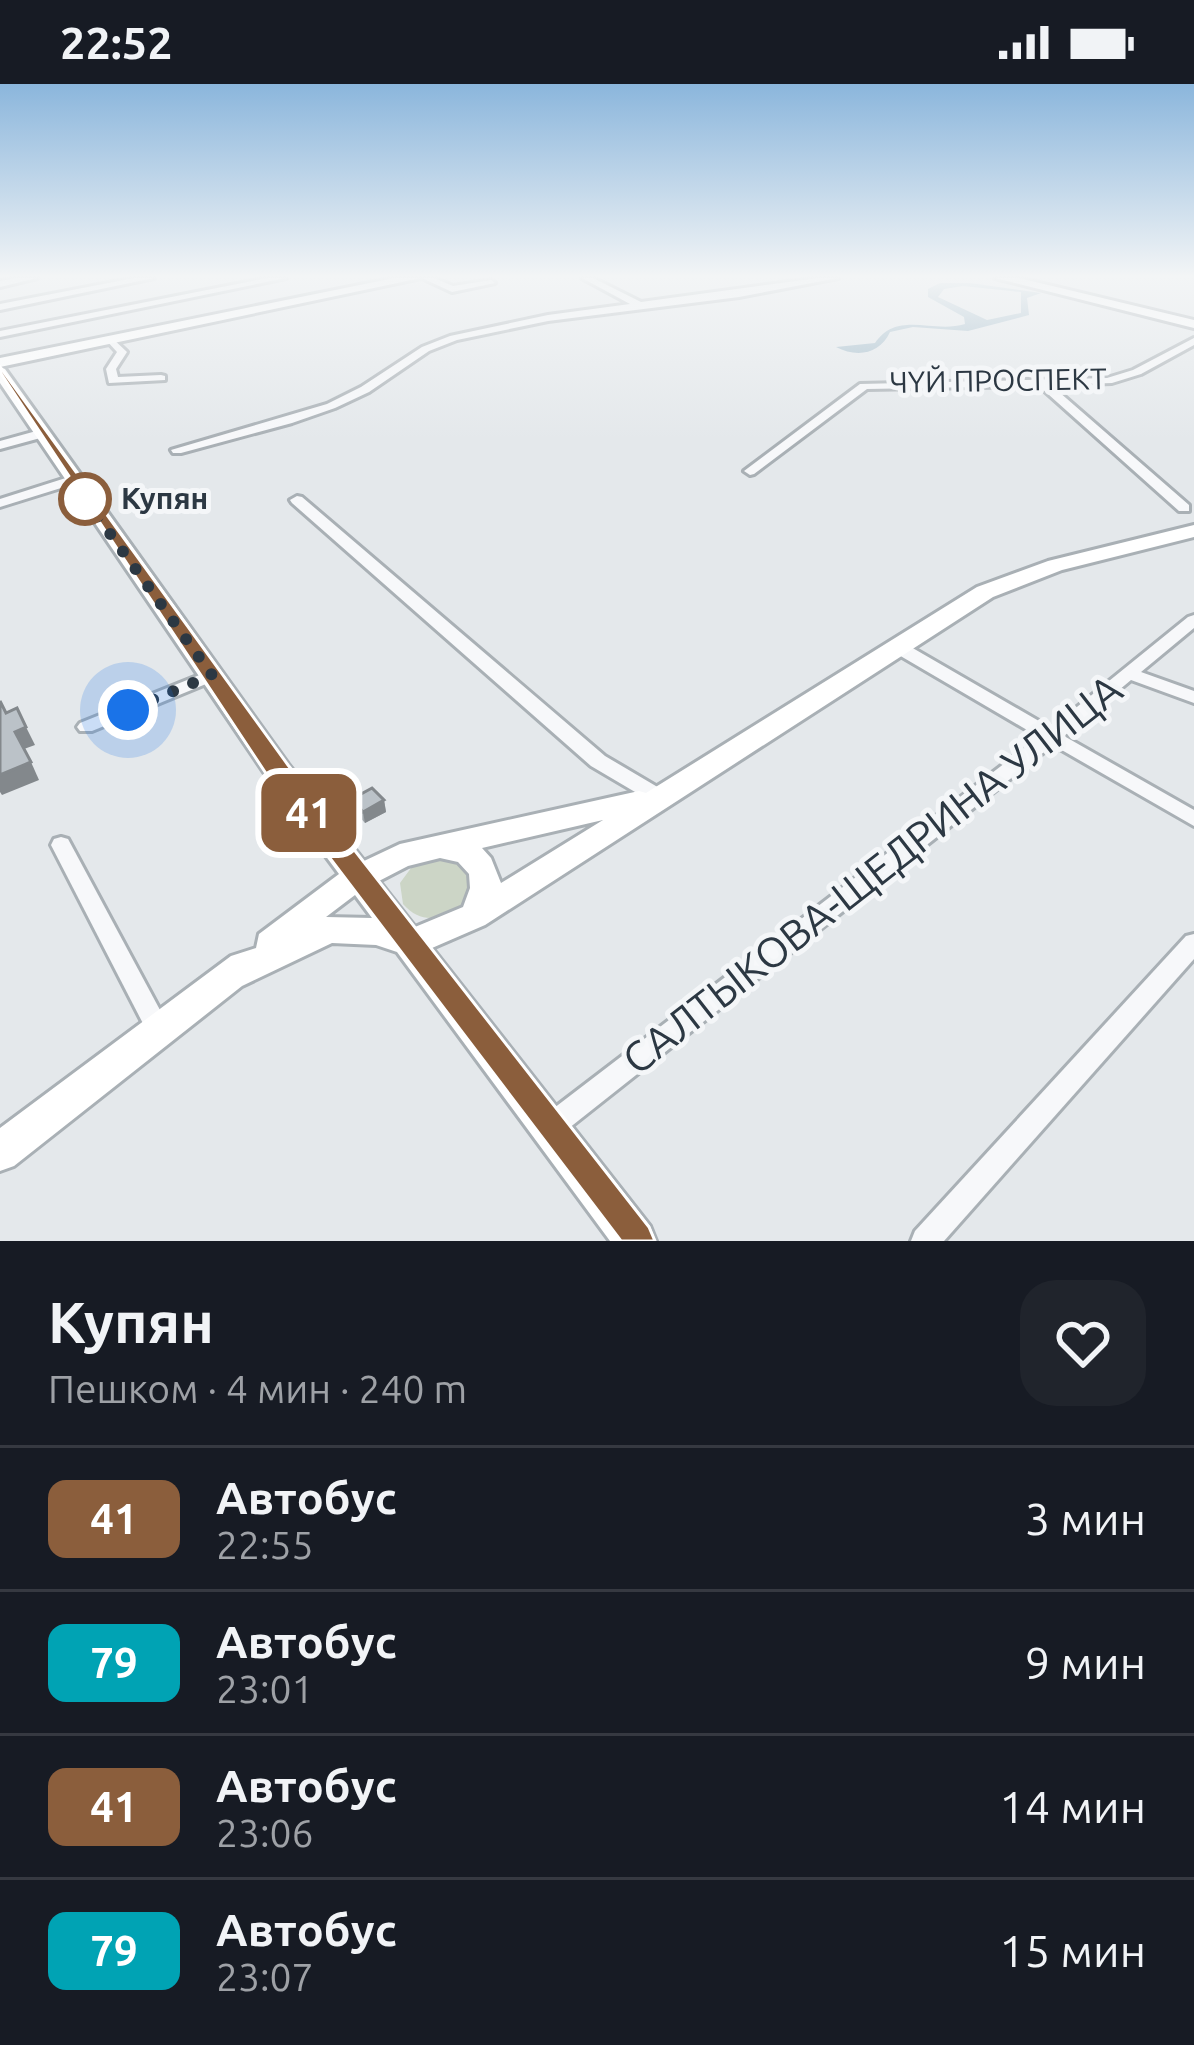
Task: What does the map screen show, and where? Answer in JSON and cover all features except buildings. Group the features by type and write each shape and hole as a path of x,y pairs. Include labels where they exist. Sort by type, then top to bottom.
{"main road":[{"path":"150,332 0,368 40,434 212,675 635,1241"},
{"path":"232,975 329,929 376,932 410,943 474,916 898,646 1003,585 1189,520"},
{"path":"0,1152 337,890 423,848 659,797"},
{"path":"423,848 453,848 467,852 480,864 488,876 488,892 474,916"}],"street":[{"path":"177,450 341,402 368,389 412,355 480,332"},
{"path":"111,340 122,352 111,369 113,381 161,378"},
{"name":"ЧҮЙ ПРОСПЕКТ","path":"750,471 864,386 1119,379 1194,341"},
{"path":"1041,382 1189,520"},
{"path":"0,445 40,434"},
{"path":"0,503 72,480"},
{"path":"297,500 598,760 659,797"},
{"name":"САЛТЫКОВА-ЩЕДРИНА УЛИЦА","path":"550,1127 1194,620"},
{"path":"898,646 1194,819"},
{"path":"1129,673 1194,697"},
{"path":"86,727 212,675"},
{"path":"61,845 160,1031"},
{"path":"926,1241 1194,944"}],"green space":[{"path":"438,855 473,864 473,904 428,918 403,904 400,883 414,864"}],"water":[{"path":"890,332 867,352 836,347 875,343"}],"bus line":[{"name":"41","path":"0,372 278,771 635,1241"}],"place":[{"name":"Купян","path":"85,499"}],"route":[{"path":"85,499 212,675 128,710"}]}
